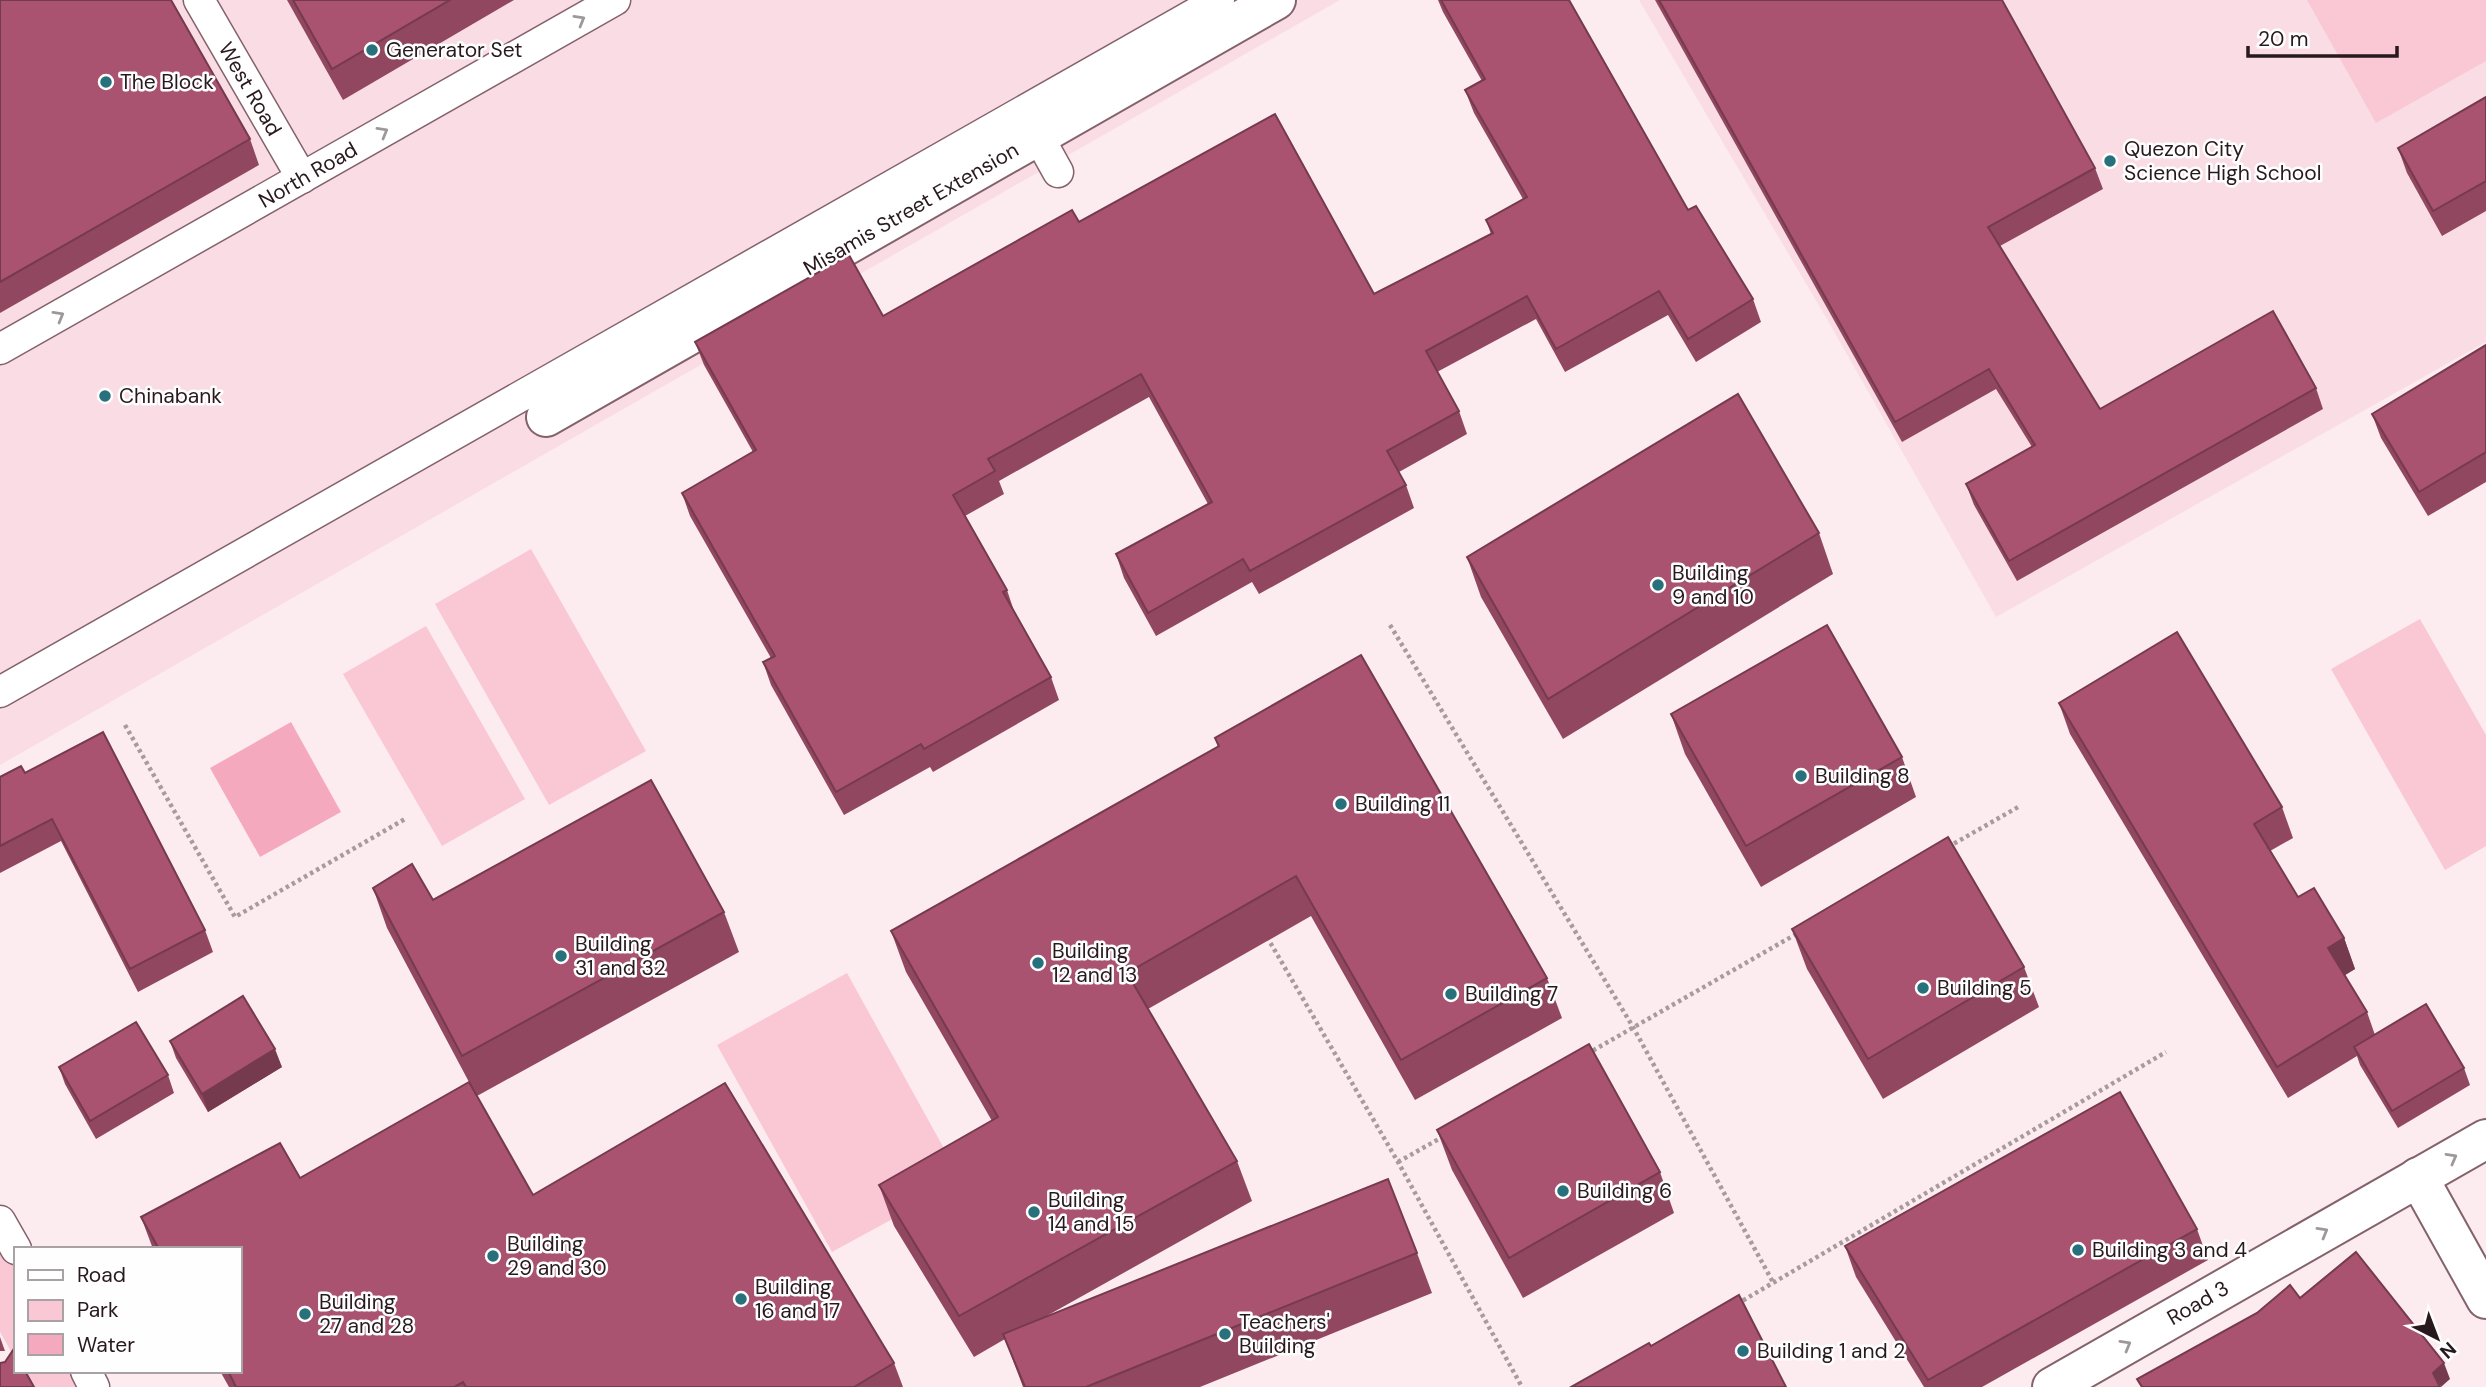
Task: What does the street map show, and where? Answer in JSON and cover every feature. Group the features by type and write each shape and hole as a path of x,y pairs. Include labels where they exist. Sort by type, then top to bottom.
{"street":[{"name":"Misamis Street Extension","path":"547,417 1276,0"},
{"name":"Road 3","path":"2063,1384 2486,1139"},
{"path":"2418,1177 2486,1300"}],"lane":[{"name":"West Road","path":"199,0 302,178"},
{"name":"North Road","path":"0,349 615,0"},
{"path":"0,692 1219,0"},
{"path":"1038,136 1059,172"},
{"path":"0,1221 15,1247"}],"path":[{"path":"1390,625 1633,1027 1774,1283"},
{"path":"125,725 235,916 405,819"},
{"path":"1947,847 2020,806"},
{"path":"1586,1054 1802,930"},
{"path":"1265,934 1398,1162 1522,1387"},
{"path":"1728,1309 2166,1052"},
{"path":"1398,1162 1457,1129"}],"shaded area":[{"path":"0,0 1340,0 0,765"},
{"name":"Quezon City Science High School","path":"1639,0 2486,0 2486,342 1996,617 1828,321"}],"green space":[{"path":"2307,0 2486,0 2486,61 2376,123"},
{"path":"531,549 646,751 549,805 435,604"},
{"path":"2420,619 2486,735 2486,846 2445,870 2331,669"},
{"path":"426,626 525,799 442,846 343,674"},
{"path":"847,973 962,1181 832,1252 717,1045"},
{"path":"0,1240 14,1264 14,1356 0,1332"},
{"path":"23,1373 76,1373 84,1387 31,1387"}],"water":[{"path":"291,722 341,812 260,857 210,768"}],"building":[{"name":"The Block","path":"0,0 171,0 250,139 0,282"},
{"path":"293,0 450,0 332,69"},
{"path":"1441,0 1569,0 1688,210 1696,206 1753,299 1688,339 1659,291 1556,349 1527,296 1426,351 1459,411 1387,451 1406,485 1250,571 1243,559 1148,613 1116,554 1212,502 1141,374 988,459 995,471 953,495 1007,590 1003,592 1051,677 924,749 921,744 836,792 763,662 775,656 682,493 756,450 695,342 849,255 883,316 1072,210 1079,222 1275,114 1374,294 1493,233 1486,220 1527,197 1465,90 1485,79"},
{"path":"1659,0 2002,0 2095,168 1988,227 2100,409 2273,311 2316,388 2009,561 1966,484 2035,445 1989,369 1895,422"},
{"path":"2486,97 2486,181 2433,211 2398,148"},
{"path":"2486,345 2486,452 2419,492 2372,414"},
{"name":"Building 9 and 10","path":"1738,394 1819,533 1548,699 1467,557"},
{"name":"Building 8","path":"1827,625 1902,757 1746,846 1671,714"},
{"path":"2177,632 2282,807 2254,824 2298,897 2314,888 2344,938 2328,948 2367,1012 2277,1067 2059,703"},
{"path":"1361,655 1547,978 1401,1060 1296,876 1127,973 1237,1161 959,1316 879,1185 998,1117 891,931 1219,746 1215,738"},
{"path":"103,732 205,930 130,969 52,819 0,846 0,777 21,766 25,773"},
{"name":"Building 31 and 32","path":"651,780 724,912 462,1056 373,888 412,864 433,900"},
{"name":"Building 5","path":"1948,837 2024,967 1868,1059 1792,929"},
{"path":"243,996 275,1049 202,1094 170,1041"},
{"path":"2426,1004 2464,1068 2392,1111 2354,1047"},
{"path":"136,1022 168,1075 90,1121 59,1067"},
{"name":"Building 6","path":"1589,1044 1660,1172 1509,1258 1437,1130"},
{"path":"469,1082 533,1195 725,1083 894,1363 854,1387 466,1387 463,1382 454,1387 236,1387 229,1373 242,1373 242,1247 158,1247 141,1217 280,1143 300,1178"},
{"name":"Building 3 and 4","path":"2120,1092 2197,1229 1928,1380 1845,1246"},
{"path":"1388,1179 1417,1253 1086,1387 1025,1387 1003,1334"},
{"path":"2356,1252 2444,1363 2433,1373 2440,1387 2142,1387 2137,1379 2257,1313 2290,1285 2300,1298"},
{"path":"1739,1295 1786,1387 1571,1387 1649,1343 1651,1346"},
{"path":"13,1350 14,1373 26,1373 34,1387 0,1387 0,1363 5,1362"}],"place":[{"name":"Generator Set","path":"372,50"},
{"name":"The Block","path":"106,82"},
{"name":"Quezon City Science High School","path":"2110,161"},
{"name":"Chinabank","path":"105,396"},
{"name":"Building 9 and 10","path":"1658,585"},
{"name":"Building 8","path":"1801,776"},
{"name":"Building 11","path":"1341,804"},
{"name":"Building 31 and 32","path":"561,956"},
{"name":"Building 12 and 13","path":"1038,963"},
{"name":"Building 5","path":"1923,988"},
{"name":"Building 7","path":"1451,994"},
{"name":"Building 6","path":"1563,1191"},
{"name":"Building 14 and 15","path":"1034,1212"},
{"name":"Building 3 and 4","path":"2078,1250"},
{"name":"Building 29 and 30","path":"493,1256"},
{"name":"Building 16 and 17","path":"741,1299"},
{"name":"Building 27 and 28","path":"305,1314"},
{"name":"Teachers' Building","path":"1225,1334"},
{"name":"Building 1 and 2","path":"1743,1351"}]}
